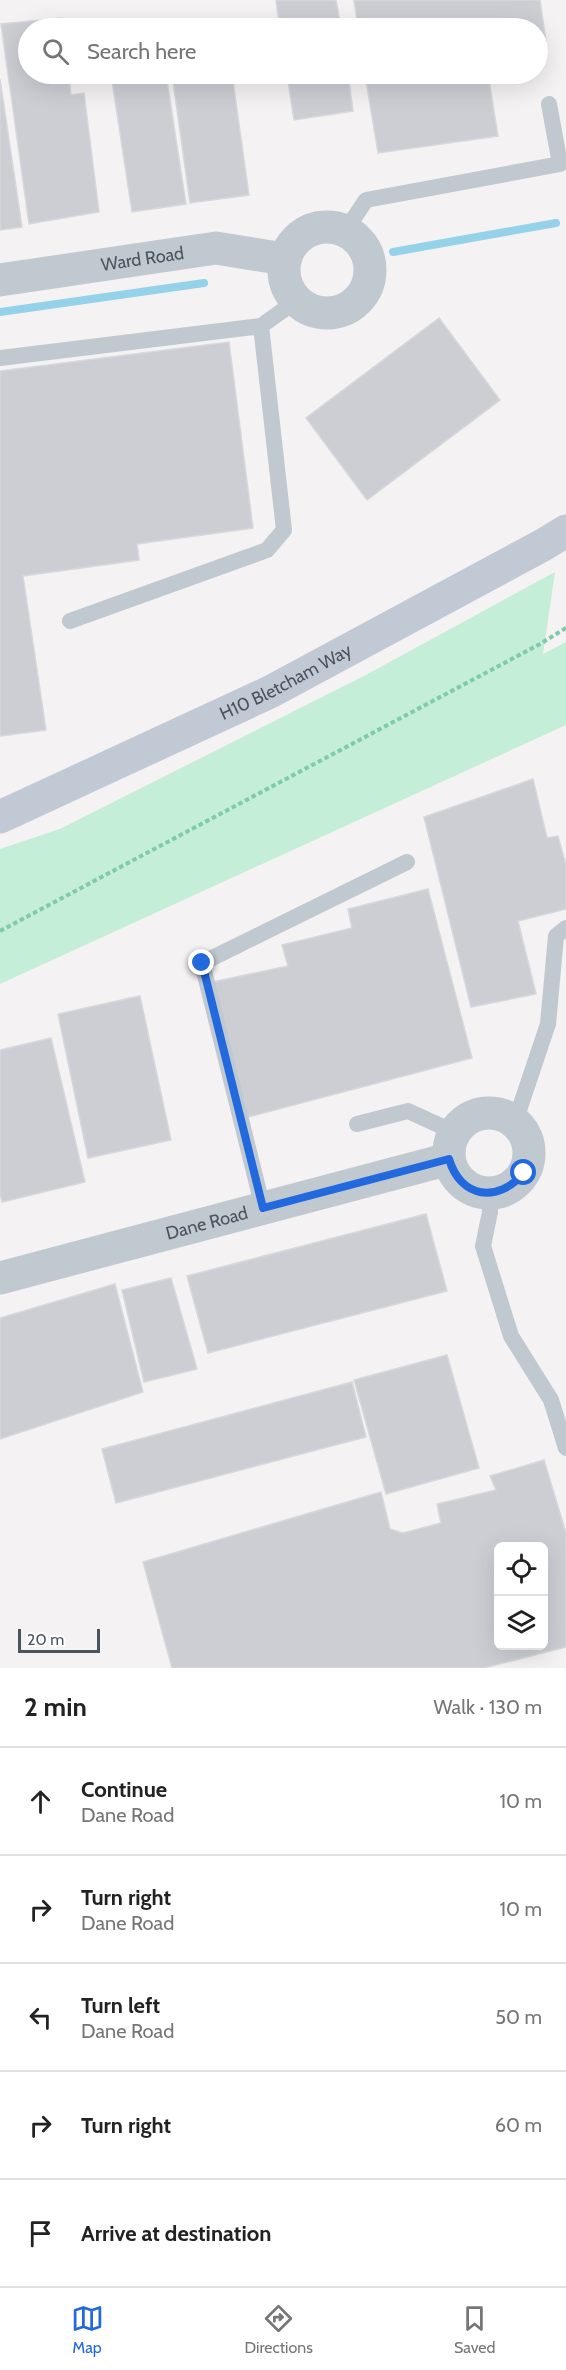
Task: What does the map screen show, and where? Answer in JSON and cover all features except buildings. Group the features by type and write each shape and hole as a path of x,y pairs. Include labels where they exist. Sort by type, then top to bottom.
{"street":[{"path":"321,226 333,226 346,230 358,239 367,251 370,266 369,281 363,295 352,305 338,312 308,310 296,301 287,288 283,274 284,259 289,247 297,237 321,226"},
{"name":"Ward Road","path":"0,280 216,248 284,259"},
{"name":"H10 Bletcham Way","path":"0,817 270,692 554,538"},
{"name":"Dane Road","path":"0,1278 263,1208 451,1146 463,1121 482,1113 503,1115 515,1122"},
{"path":"451,1146 452,1170 458,1179 477,1192 503,1191 524,1173 529,1160 529,1145 524,1132 515,1122"}],"lane":[{"path":"346,230 366,200 560,164 549,104"},
{"path":"0,358 261,326 296,301"},
{"path":"70,621 267,549 284,530 261,326"},
{"path":"263,1208 202,963 407,862"},
{"path":"515,1122 548,1024 556,936 566,928"},
{"path":"357,1124 408,1111 451,1146"},
{"path":"489,1193 490,1212 483,1246 511,1336 552,1400 566,1448"}],"path":[{"path":"0,931 540,644 566,628"}],"green space":[{"path":"555,572 543,654 566,642 566,725 0,984 0,849 60,829 364,676"}],"waterway":[{"path":"393,252 556,223"},
{"path":"0,312 204,283"}],"route":[{"path":"202,963 263,1208 449,1159 458,1179 477,1192 503,1191 524,1173"}]}
